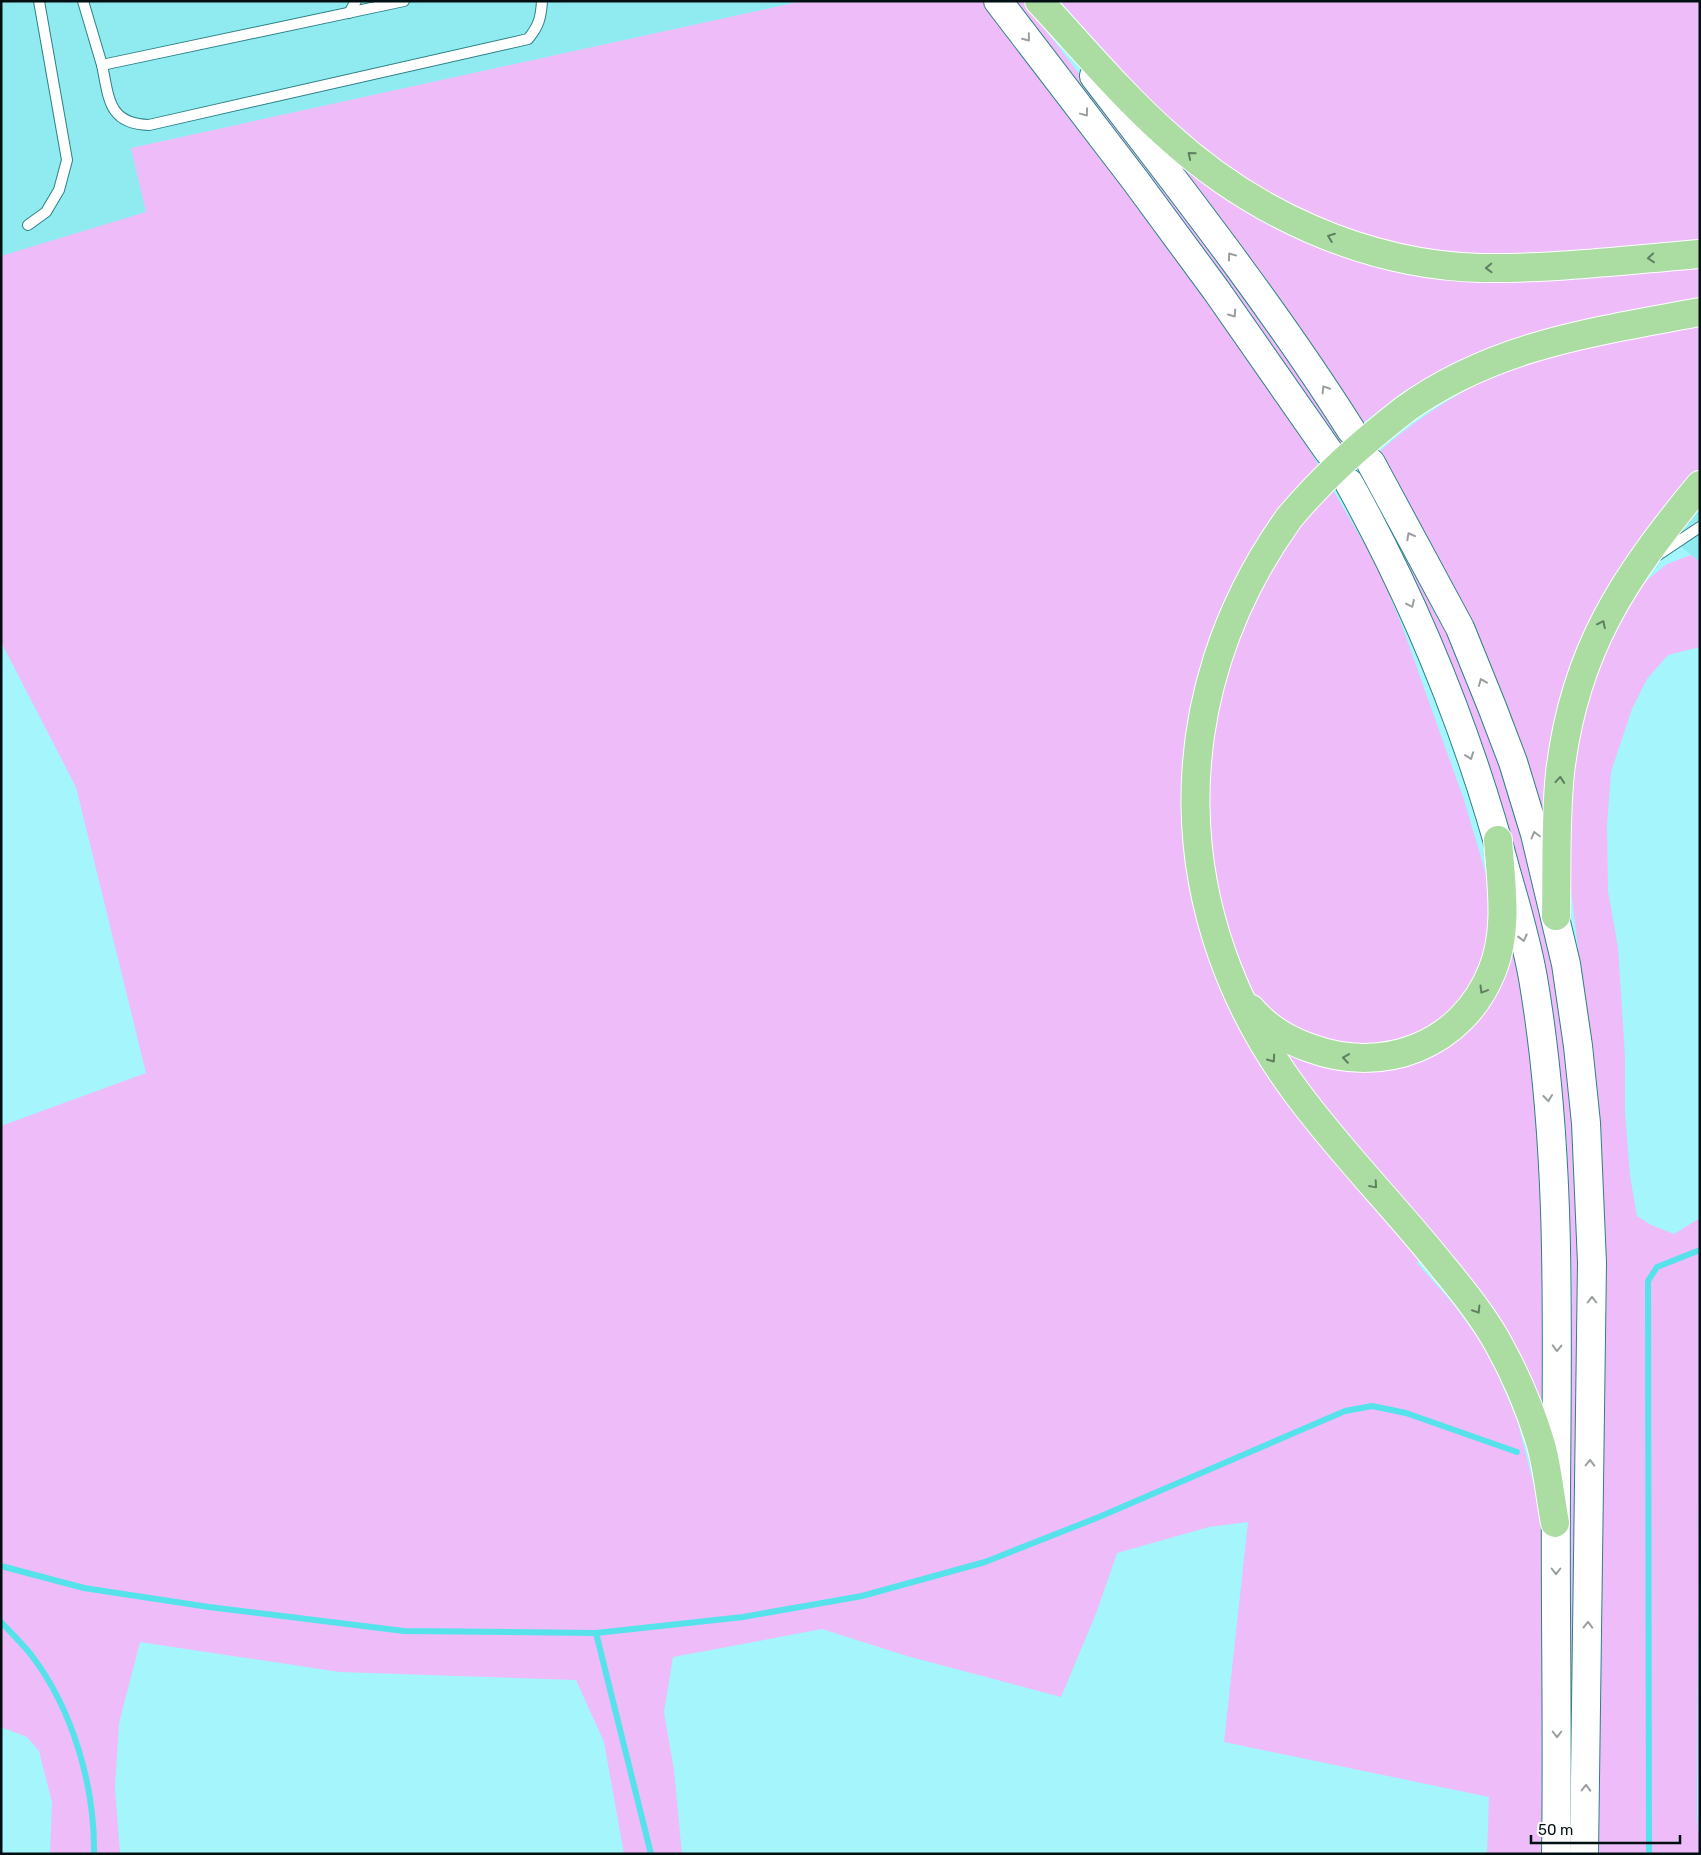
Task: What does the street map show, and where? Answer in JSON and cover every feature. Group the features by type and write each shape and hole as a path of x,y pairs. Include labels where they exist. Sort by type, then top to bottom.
{"main road":[{"path":"1038,1 1167,136 1208,169 1260,204 1314,231 1362,250 1398,259 1480,268 1700,254"},
{"path":"1555,1523 1541,1445 1522,1392 1498,1344 1473,1303 1298,1094 1268,1053 1246,1015 1217,945 1206,898 1198,850 1197,766 1200,724 1208,688 1234,613 1268,548 1289,518 1317,484 1349,454 1434,388 1510,354 1564,338 1700,312"},
{"path":"1556,916 1559,782 1571,712 1591,649 1612,605 1632,573 1700,485"},
{"path":"1234,984 1265,1024 1282,1036 1321,1052 1345,1059 1366,1060 1389,1057 1426,1045 1443,1033 1473,1004 1483,991 1498,956 1502,932 1503,906 1498,840"}],"street":[{"path":"998,1 1136,180 1216,290 1328,452"},
{"path":"1038,1 1202,216 1312,368 1351,430"},
{"path":"1371,463 1463,636 1513,762 1556,916 1566,964 1586,1123 1592,1263 1584,1854"},
{"path":"1349,483 1382,542 1415,612 1474,765 1498,840 1532,974 1550,1122 1558,1317 1555,1523 1556,1854"}],"lane":[{"path":"28,225 46,212 59,190 67,160 39,1"},
{"path":"83,1 102,65 112,110 121,119 135,125 149,125 528,38 537,28 542,17 542,1"},
{"path":"349,13 356,1"},
{"path":"102,65 404,1"},
{"path":"1632,573 1700,527"}],"shaded area":[{"path":"1,1 803,1 131,148 147,212 1,256"},
{"path":"803,1 982,1 1202,291 1296,427 1378,567 1402,626 1464,800 1485,871 1516,958 1538,1071 1549,1421 1439,1254 1416,1262 1454,1305 1488,1352 1517,1420 1543,1521 1544,1854 1487,1854 1489,1797 1224,1742 1248,1522 1209,1527 1117,1553 1097,1611 1061,1697 907,1656 822,1629 673,1657 664,1712 674,1770 682,1854 624,1854 604,1742 576,1680 340,1672 140,1642 119,1723 115,1788 120,1854 50,1854 52,1802 39,1751 27,1737 1,1727 1,1126 146,1073 76,787 1,642 1,256 146,212 131,148"},
{"path":"1012,1 1023,1 1131,141 1247,298 1344,439 1336,449"},
{"path":"1060,1 1700,1 1700,244 1497,259 1411,252 1308,219 1185,141"},
{"path":"1162,140 1373,261 1700,261 1700,299 1496,348 1441,370 1403,392 1363,423"},
{"path":"1700,326 1700,473 1620,576 1546,825 1466,616 1442,565 1379,452 1417,421 1444,403 1486,380 1511,370 1564,353"},
{"path":"1361,469 1447,630 1491,741 1526,846 1561,998 1572,1086 1582,1277 1577,1823 1567,1823 1572,1277 1567,1141 1556,1040 1530,908 1515,849 1481,745 1352,478"},
{"path":"1697,507 1700,509 1700,562 1670,538"},
{"path":"1691,555 1700,562 1700,647 1668,655 1647,679 1632,709 1611,772 1607,826 1608,891 1618,947 1625,1056 1625,1112 1630,1176 1637,1216 1651,1225 1674,1234 1700,1218 1697,1816 1700,1854 1599,1854 1600,1684 1593,1073 1568,864 1570,766 1601,652 1640,586 1667,564"}],"waterway":[{"path":"1649,1854 1648,1281 1657,1267 1700,1250"},
{"path":"1,1566 84,1588 209,1607 404,1631 596,1633 743,1617 862,1596 985,1562 1099,1517 1345,1411 1372,1406 1406,1413 1517,1452"},
{"path":"1,1622 28,1652 46,1677 70,1725 86,1776 93,1828 94,1854"},
{"path":"596,1633 651,1854"}]}
